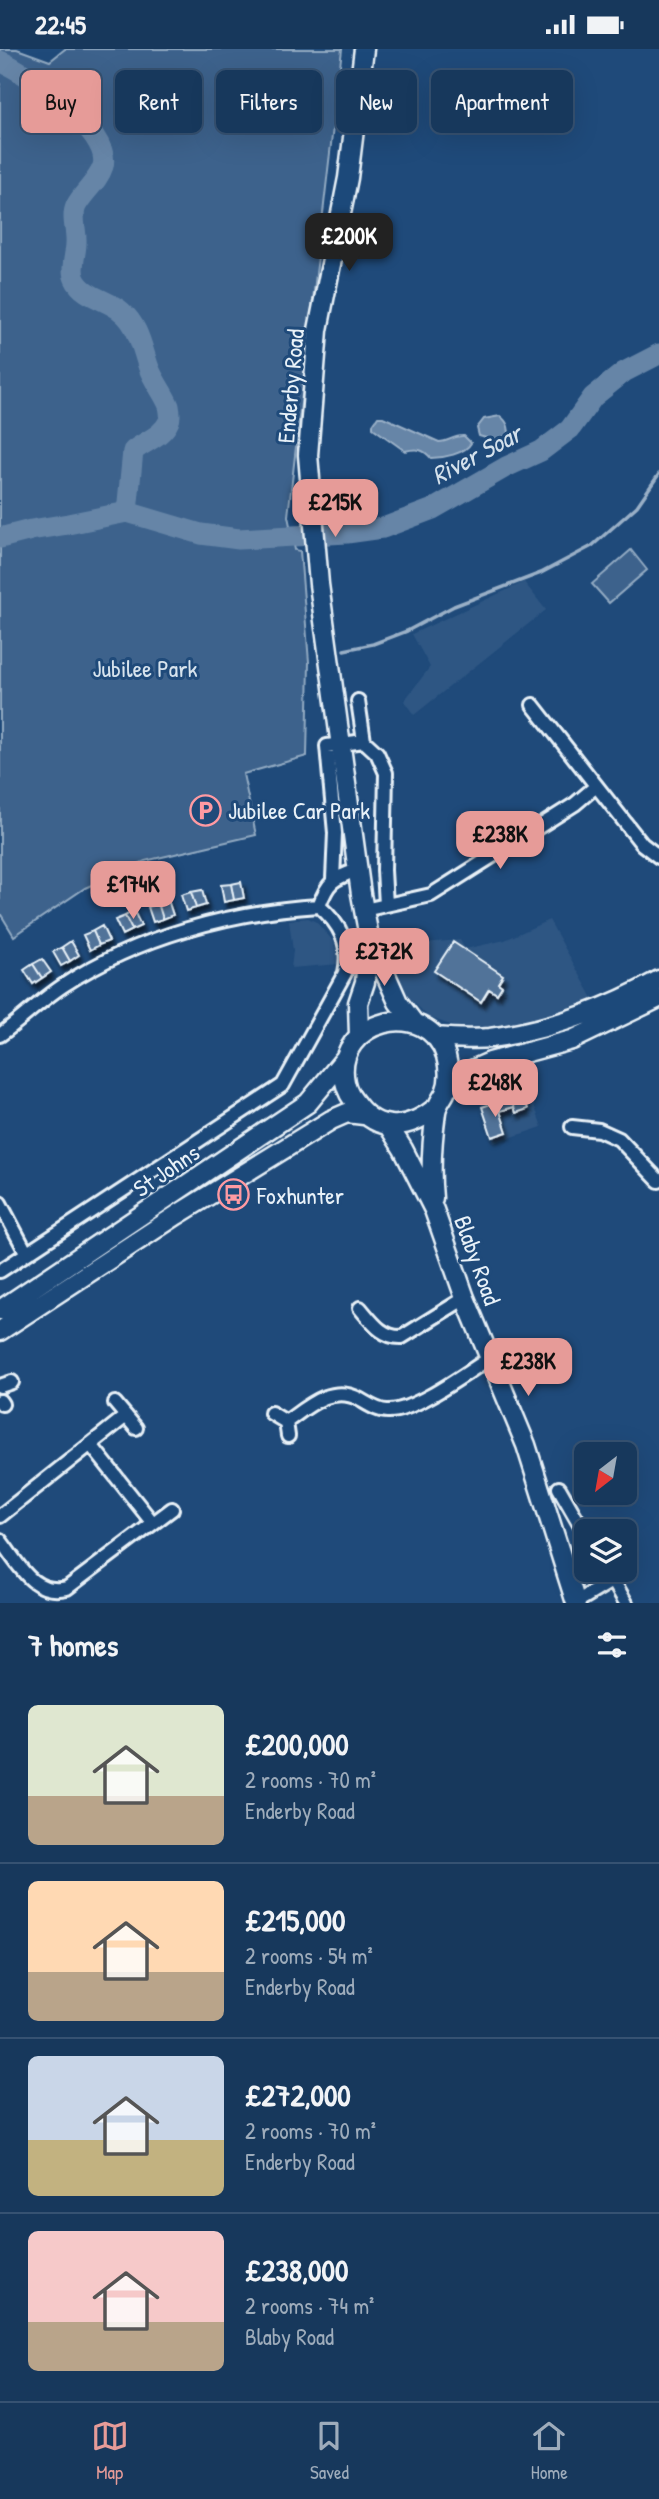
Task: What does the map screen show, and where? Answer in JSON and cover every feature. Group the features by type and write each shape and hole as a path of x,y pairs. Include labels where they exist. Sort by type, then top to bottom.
{"main road":[{"name":"Enderby Road","path":"364,49 348,179 318,330 308,455 319,584 357,870 367,925 398,1002 414,1023"},
{"name":"Enderby Road","path":"359,1036 358,1003 365,982 367,925"},
{"path":"435,1037 487,1038 528,1031 573,1018 640,991 659,980"},
{"path":"446,1090 465,1073 490,1062 572,1040 659,997"},
{"path":"394,1020 414,1023 435,1037 445,1053 449,1071 446,1090 437,1107 422,1119 404,1125 388,1125 365,1115 348,1092 344,1075 346,1057 359,1036 375,1025 394,1020"},
{"name":"St Johns","path":"0,1310 309,1103 346,1057"},
{"name":"Blaby Road","path":"434,1210 431,1156 437,1107"},
{"name":"St Johns","path":"0,1331 177,1215 331,1120 347,1113 365,1115"},
{"name":"Blaby Road","path":"388,1125 404,1149 434,1210 465,1298 526,1445 575,1603"}],"street":[{"path":"358,701 363,741 377,753 386,773 386,905"},
{"path":"533,705 642,845 659,857"},
{"path":"333,879 335,833 327,746 363,741"},
{"path":"342,930 367,925 386,905 431,895 575,804 595,787"},
{"path":"319,906 333,879 357,870"},
{"path":"0,1271 283,1084 345,973 347,964 342,930 319,906"},
{"path":"0,1035 65,984 126,953 194,928 231,918 319,906"},
{"path":"572,1127 599,1130 619,1139 659,1181"},
{"path":"0,1203 26,1252"},
{"path":"360,1308 384,1334 402,1337 465,1298"},
{"path":"286,1422 318,1400 336,1394 351,1395 386,1412 407,1409 490,1358"},
{"path":"116,1403 136,1428"},
{"path":"271,1413 286,1422"},
{"path":"0,1516 126,1416"},
{"path":"286,1422 288,1436"},
{"path":"91,1445 152,1522"},
{"path":"559,1488 577,1519"},
{"path":"0,1540 30,1579 40,1587 53,1591 67,1588 152,1522 172,1510"},
{"path":"575,1603 601,1582"},
{"path":"614,1582 626,1603"}],"shaded area":[{"path":"500,416 509,430 509,437 503,443 479,436 477,428 484,419"},
{"path":"378,417 439,442 464,436 471,443 459,453 441,457 431,458 419,450 405,451 373,428"},
{"path":"524,582 546,610 414,715 404,701 430,667 412,634"},
{"path":"308,918 316,922 334,942 339,964 291,968 293,951 289,920"},
{"path":"549,920 594,1000 543,1018 498,1028 459,1028 428,1017 408,996 388,946 460,940 465,949 505,940"},
{"path":"522,1071 542,1127 494,1143 475,1086"}],"green space":[{"name":"Jubilee Park","path":"0,49 17,49 50,61 65,49 342,49 340,70 336,70 336,101 288,516 295,550 300,551 309,662 307,756 243,774 256,835 145,861 85,888 14,936 0,913"},
{"path":"631,550 647,570 609,603 592,584"}],"building":[{"path":"241,882 244,898 234,900 231,884"},
{"path":"231,884 234,900 224,902 221,885"},
{"path":"202,890 206,905 196,908 191,892"},
{"path":"191,892 196,908 186,911 181,895"},
{"path":"168,900 173,915 163,919 158,903"},
{"path":"158,903 163,919 153,922 148,907"},
{"path":"134,911 141,926 132,930 125,916"},
{"path":"125,916 132,930 122,935 115,920"},
{"path":"102,926 109,941 99,945 93,931"},
{"path":"93,931 99,945 90,950 83,935"},
{"path":"71,941 79,955 70,961 62,947"},
{"path":"453,942 503,975 498,983 502,986 497,994 489,989 481,1002 434,971"},
{"path":"62,947 70,961 61,966 53,952"},
{"path":"42,959 51,972 42,978 33,964"},
{"path":"33,964 42,978 33,984 24,970"},
{"path":"505,1080 511,1097 497,1102 491,1084"},
{"path":"522,1093 528,1109 516,1113 511,1097"},
{"path":"511,1097 514,1107 500,1111 497,1102"},
{"path":"497,1102 507,1132 492,1137 482,1107"}],"waterway":[{"path":"0,61 29,78 65,105 95,137 102,152 101,172 75,210 75,279 84,290 117,308 128,318 139,338 151,373 169,406 170,414 162,431 133,451 127,512"},
{"name":"River Soar","path":"0,538 127,512 201,534 239,539 347,533 383,528 433,509 506,467 541,451 570,429 593,397 624,372 659,354"},
{"path":"344,650 373,644 407,631 454,606 541,573 592,546 637,506 659,474"}],"place":[{"name":"Jubilee Car Park","path":"205,810"},
{"name":"Foxhunter","path":"234,1195"}]}
